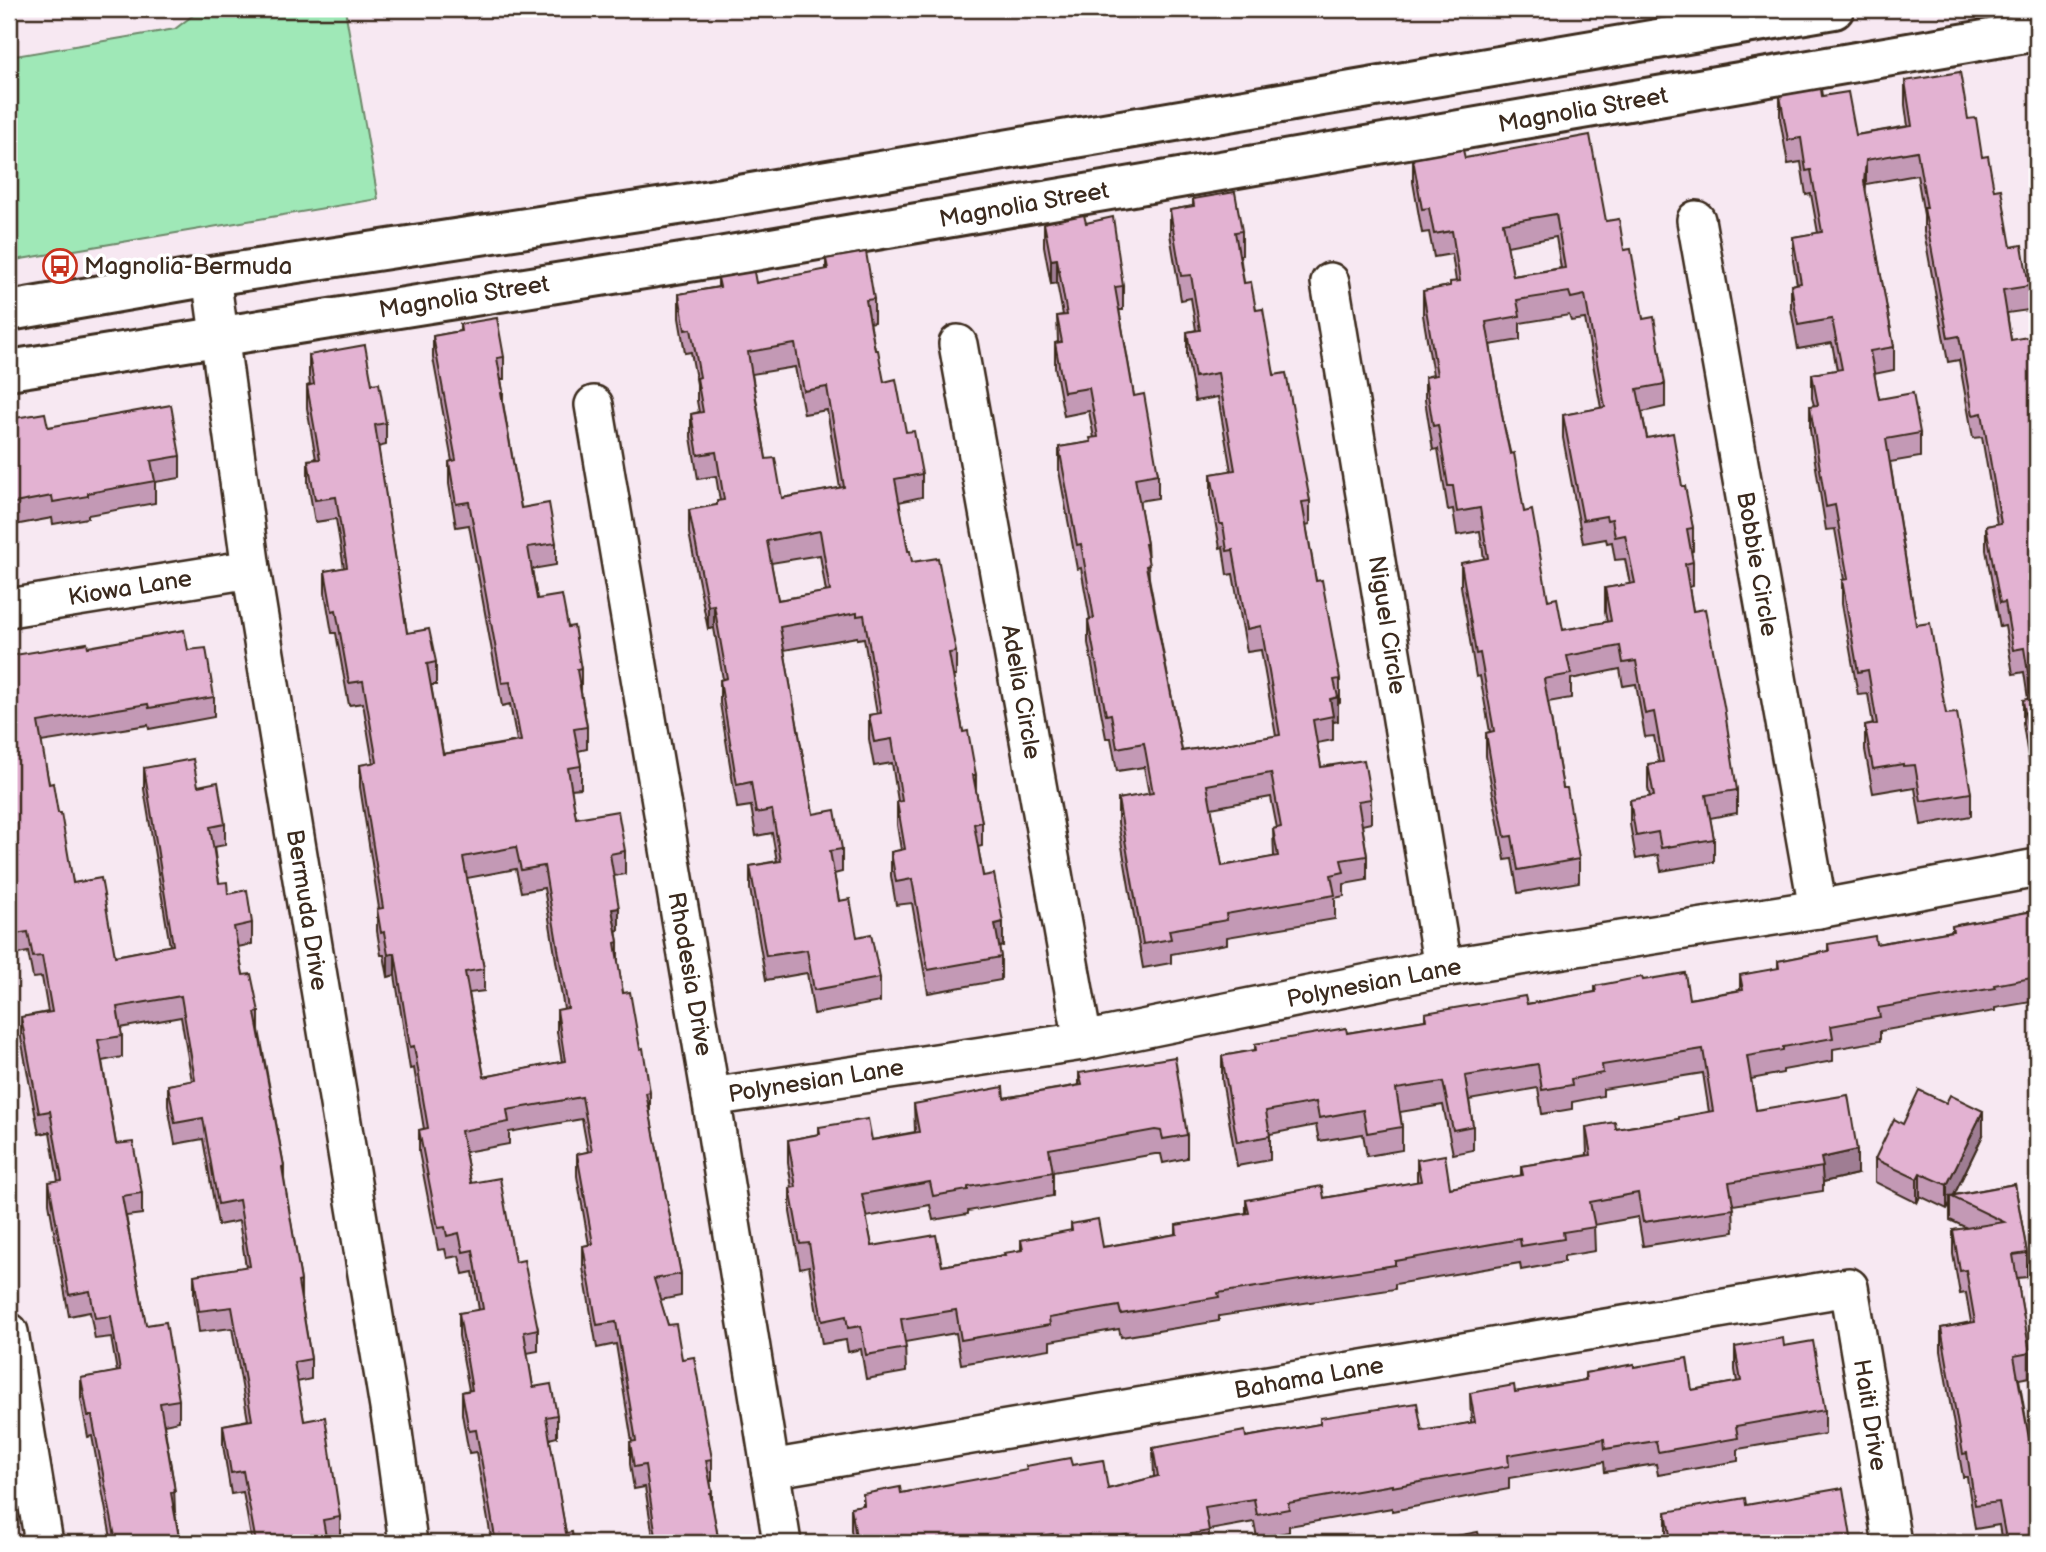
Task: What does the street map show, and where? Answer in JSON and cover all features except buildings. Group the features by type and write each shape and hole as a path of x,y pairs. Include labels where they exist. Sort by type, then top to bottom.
{"main road":[{"path":"9,311 211,276 698,202 1834,9"},
{"name":"Magnolia Street","path":"9,370 734,254 2037,31"}],"street":[{"name":"Bobbie Circle","path":"1696,220 1818,909"},
{"name":"Bermuda Drive","path":"211,276 251,569 393,1432 408,1543"},
{"name":"Niguel Circle","path":"1331,282 1443,968"},
{"name":"Adelia Circle","path":"958,344 1083,1041"},
{"name":"Rhodesia Drive","path":"594,405 711,1097 782,1543"},
{"name":"Kiowa Lane","path":"9,608 251,569"},
{"name":"Polynesian Lane","path":"711,1097 1083,1041 1443,968 1818,909 2037,868"},
{"name":"Bahama Lane","path":"770,1469 1849,1287"},
{"name":"Haiti Drive","path":"1849,1287 1892,1543"},
{"path":"9,1332 44,1543"}],"green space":[{"path":"201,9 345,9 378,199 9,261 9,57 175,29"}],"place":[{"name":"Magnolia-Bermuda","path":"60,266"}]}
